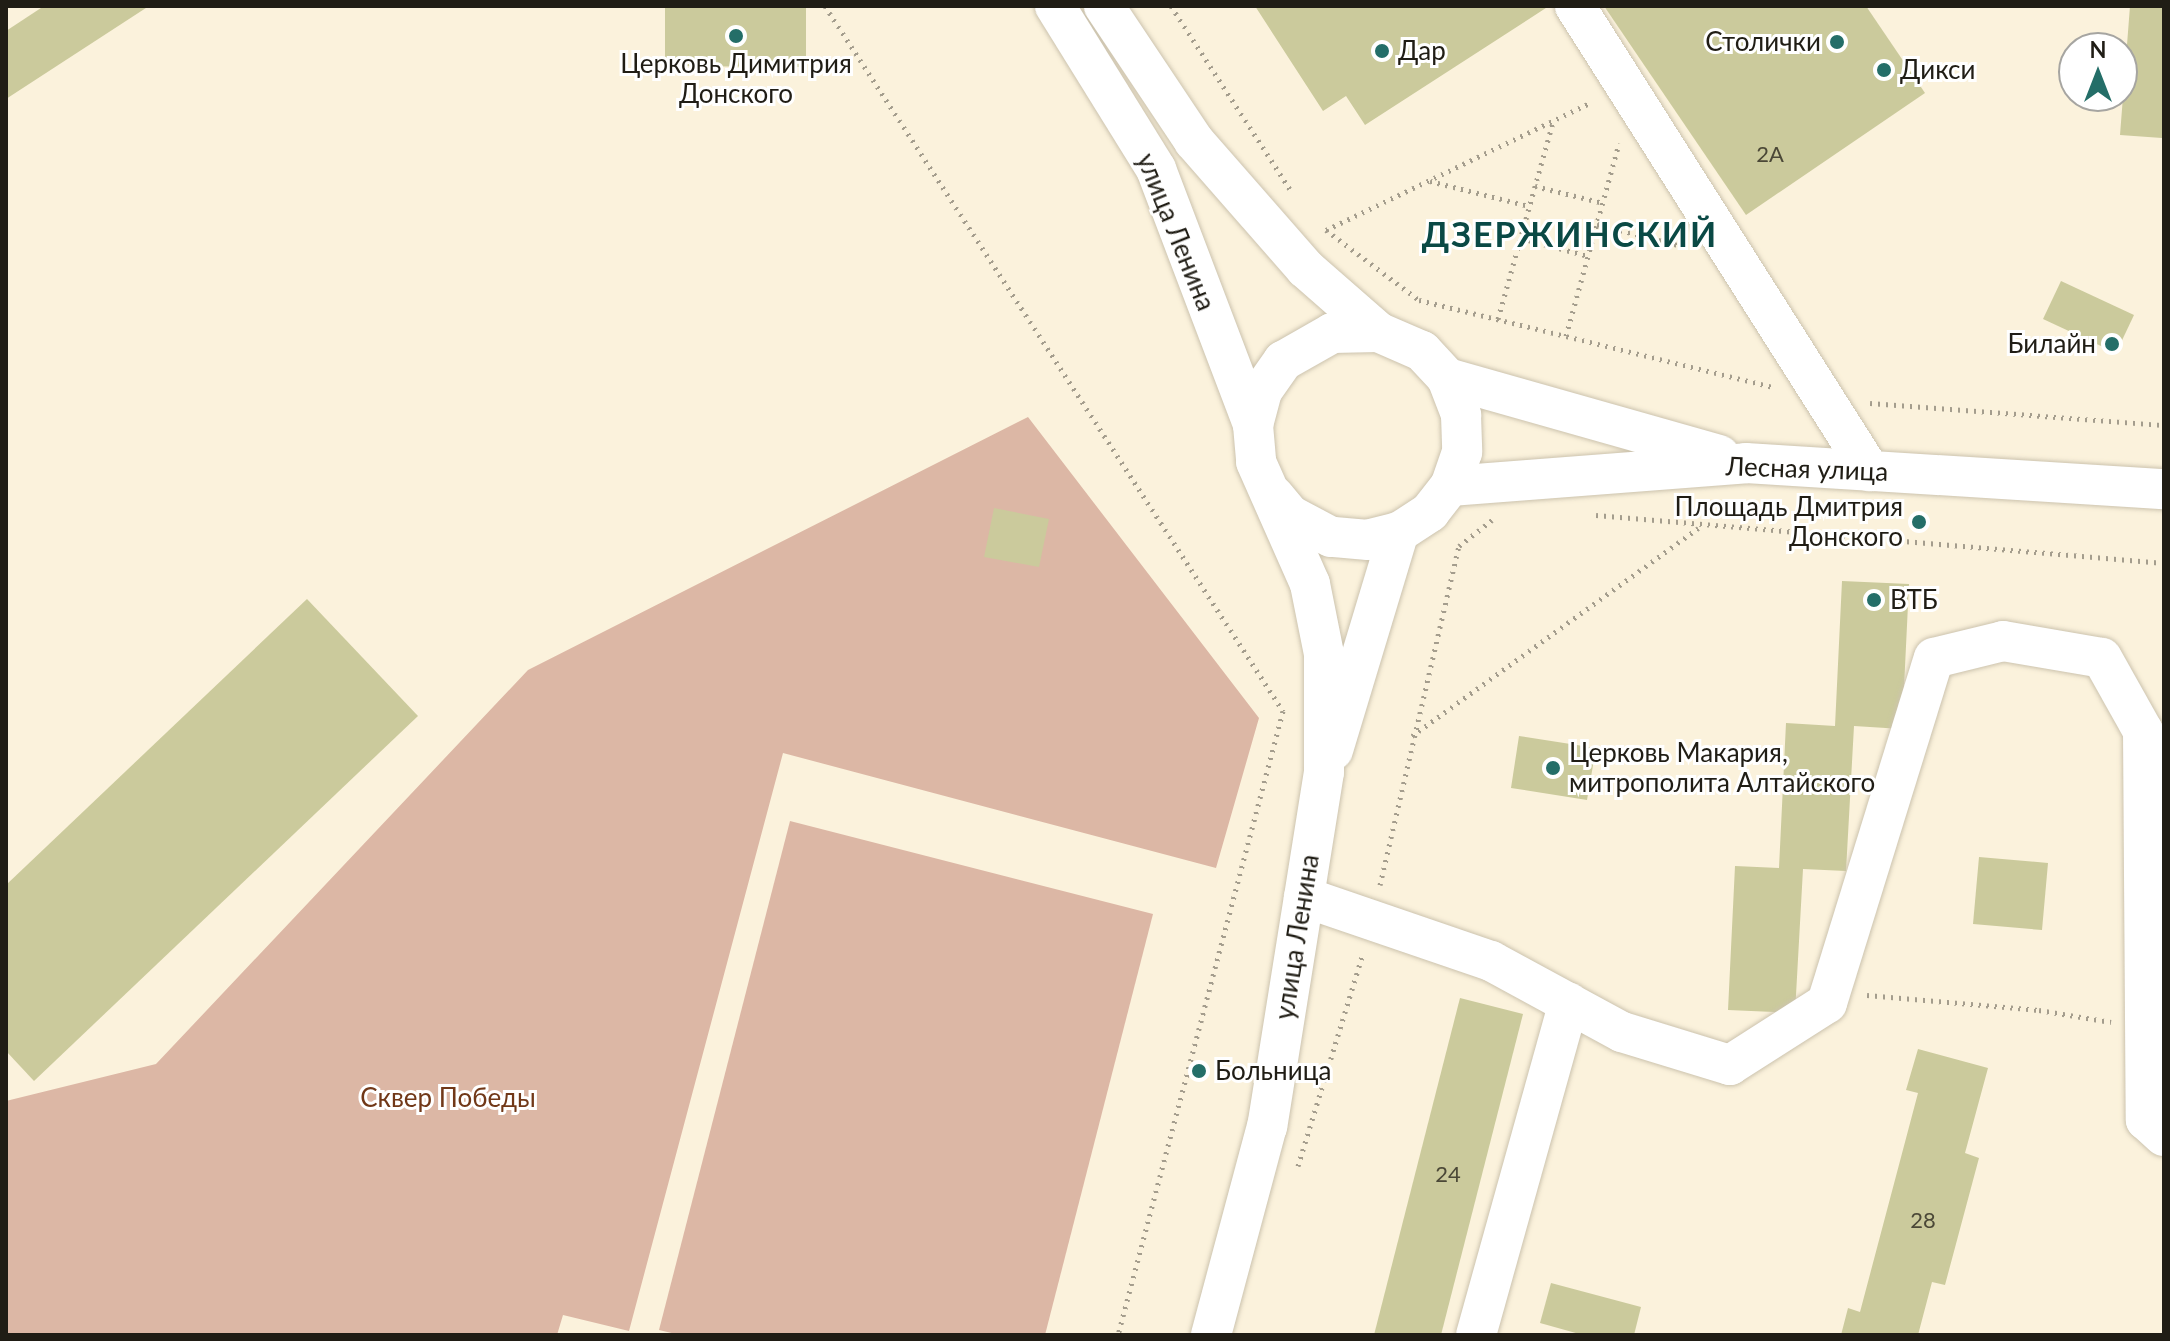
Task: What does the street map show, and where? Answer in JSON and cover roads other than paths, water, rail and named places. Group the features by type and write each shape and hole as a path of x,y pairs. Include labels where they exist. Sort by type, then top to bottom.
{"street":[{"name":"улица Ленина","path":"1055,6 1156,169 1253,425 1256,462 1310,584 1324,654 1324,772 1267,1126 1211,1335"},
{"name":"улица Ленина","path":"1104,6 1194,141 1305,268 1378,332 1422,351 1447,378 1462,427 1462,452 1450,486 1430,512 1399,532 1368,540 1331,537 1290,515 1266,487"},
{"path":"1575,6 1870,471"},
{"name":"улица Ленина","path":"1253,425 1262,391 1299,347 1332,333 1378,332"},
{"path":"1447,378 1746,463"},
{"name":"Лесная улица","path":"1450,486 1746,463 1870,471 2163,477"},
{"name":"улица Ленина","path":"1324,772 1344,723 1399,532"},
{"path":"1304,897 1491,961 1622,1032 1730,1065 1827,1003 1934,658 2003,641 2102,658 2143,731 2146,1120 2164,1136"},
{"path":"1476,1335 1569,1003"}],"place":[{"name":"Церковь Димитрия Донского","path":"736,36"},
{"name":"Столички","path":"1837,42"},
{"name":"Дар","path":"1382,51"},
{"name":"Дикси","path":"1884,70"},
{"name":"Билайн","path":"2112,344"},
{"name":"Площадь Дмитрия Донского","path":"1919,522"},
{"name":"ВТБ","path":"1874,600"},
{"name":"Церковь Макария, митрополита Алтайского","path":"1553,768"},
{"name":"Больница","path":"1199,1071"}],"district":[{"name":"ДЗЕРЖИНСКИЙ","path":"1570,234"}],"park label":[{"name":"Сквер Победы","path":"448,1098"}]}
